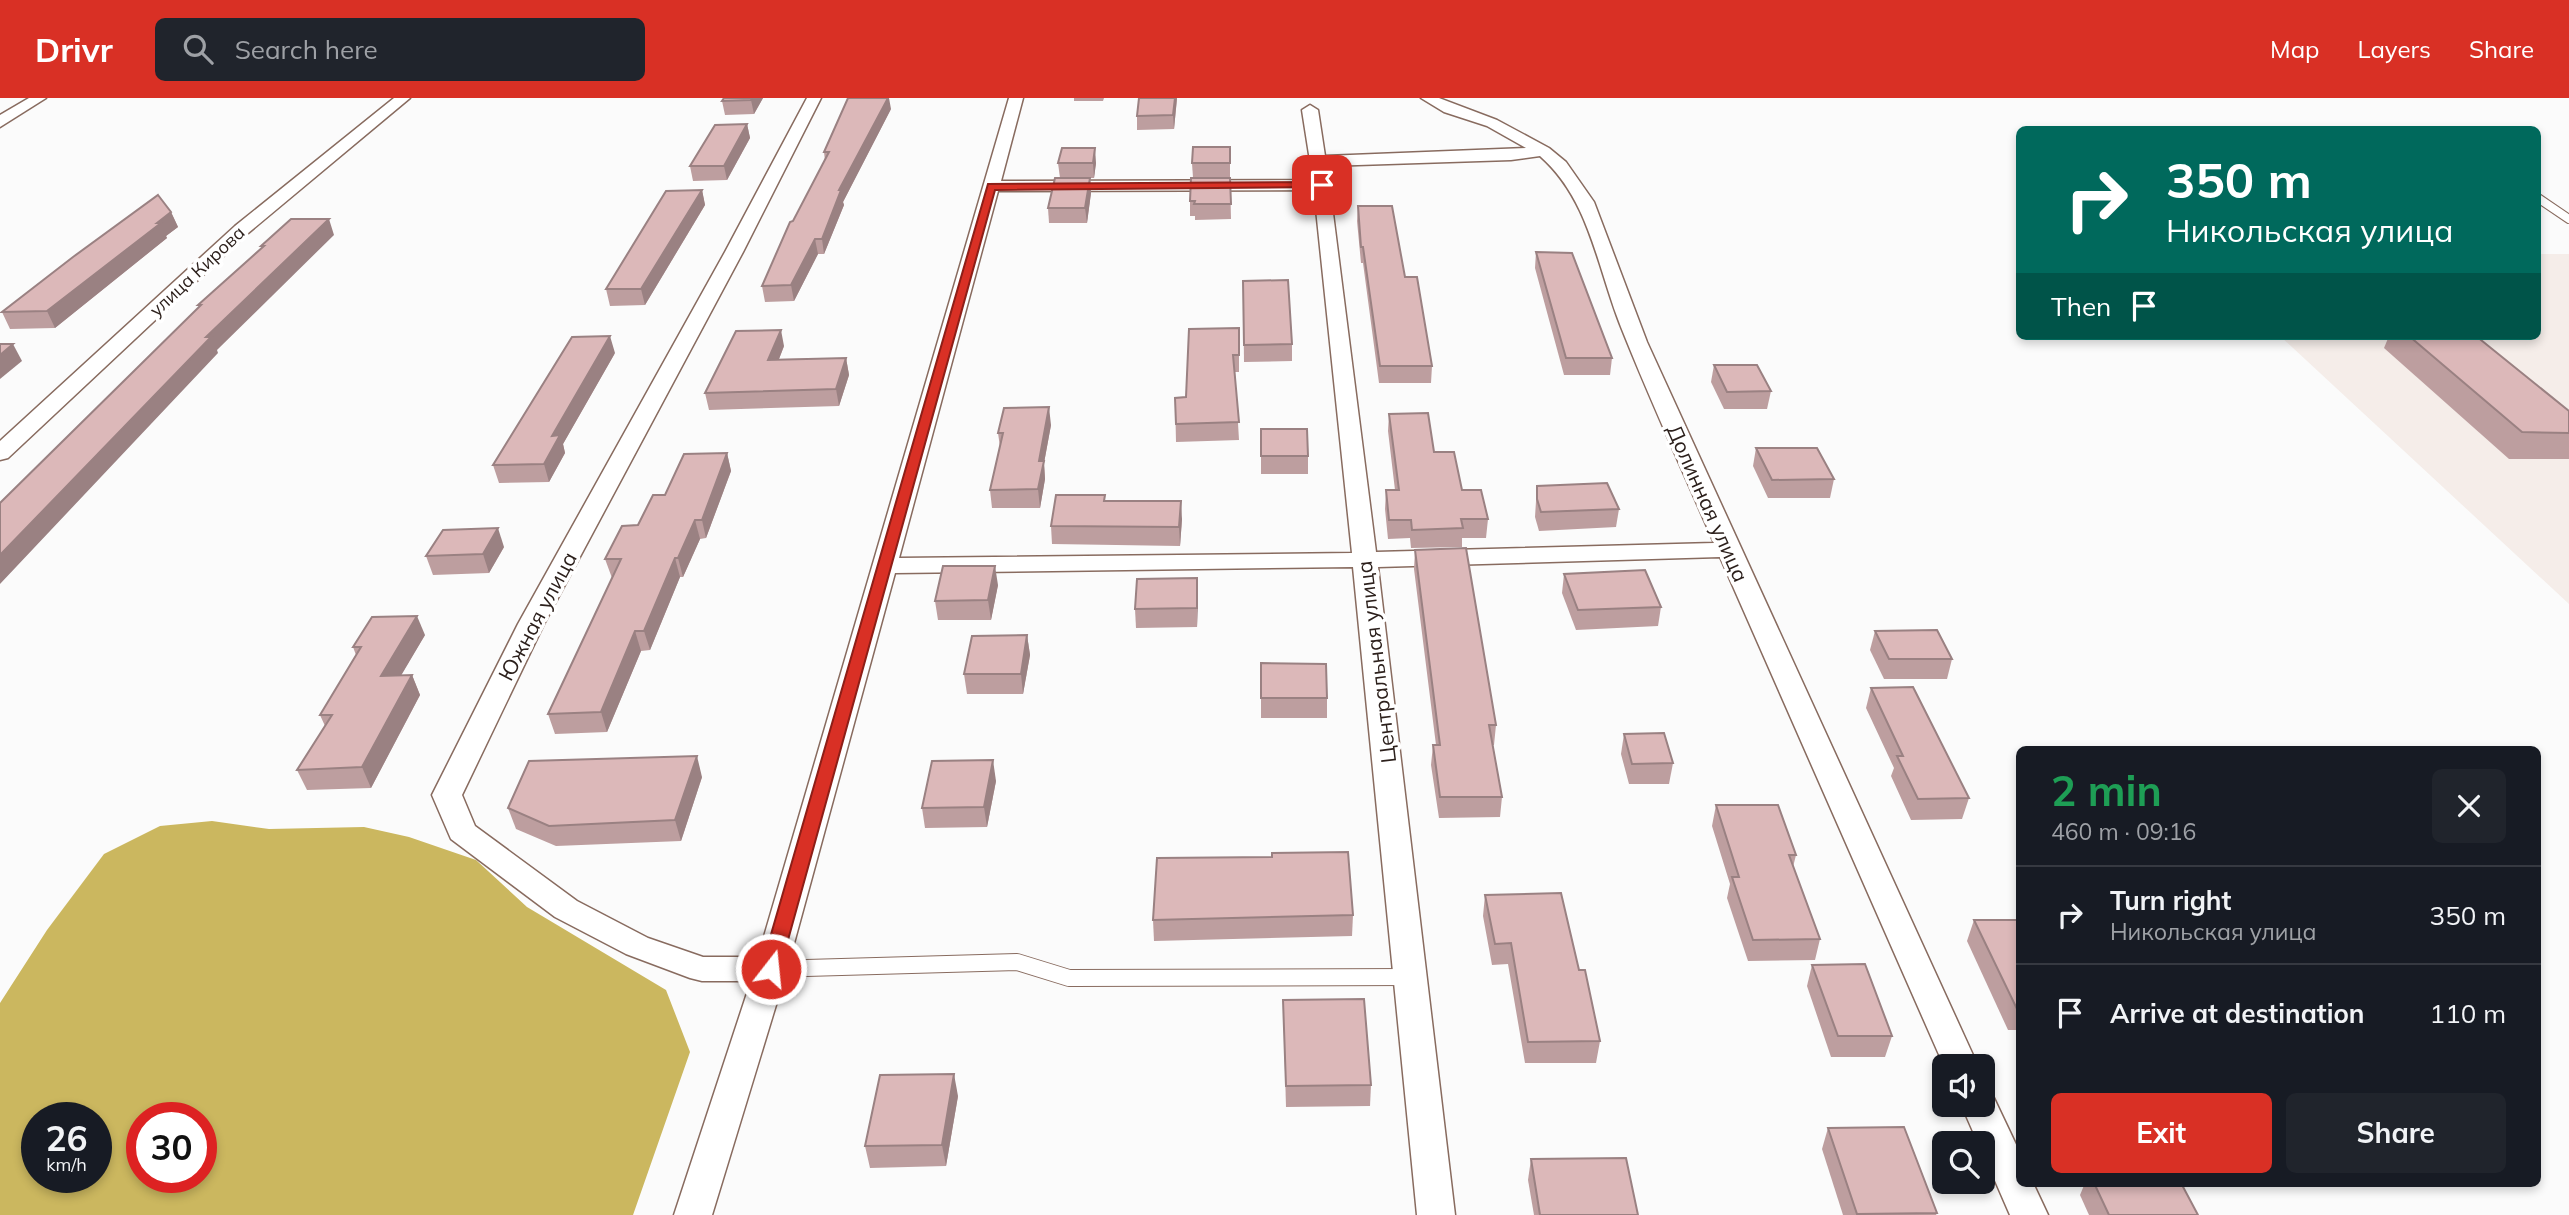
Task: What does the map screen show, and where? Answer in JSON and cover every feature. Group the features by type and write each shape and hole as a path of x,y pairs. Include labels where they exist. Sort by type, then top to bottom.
{"street":[{"path":"0,122 39,98"},
{"name":"улица Кирова","path":"0,453 241,230 403,98"},
{"name":"Южная улица","path":"771,969 702,969 637,946 566,909 462,832 447,795 531,624 728,264 814,98"},
{"path":"693,1215 771,969 1016,98"},
{"name":"Долинная улица","path":"1428,98 1449,109 1493,122 1543,151 1559,162 1583,198 1602,239 1623,307 1728,550 1956,1054"},
{"name":"Центральная улица","path":"1310,110 1320,173 1412,976 1436,1215"},
{"path":"991,187 1320,173 1543,151"},
{"path":"883,566 1364,560 1728,550"},
{"path":"1985,1117 2016,1186"},
{"path":"2016,1187 2029,1215"}],"lane":[{"path":"2541,200 2569,219"},
{"path":"771,969 1017,962 1069,978 1412,976"}],"shaded area":[{"path":"2541,254 2569,254 2569,604 2284,340 2541,340"},
{"path":"212,821 269,829 364,827 409,837 476,860 527,907 666,990 690,1052 633,1215 0,1215 0,1003 47,930 104,854 160,826"}],"building":[{"path":"724,98 752,98 722,101"},
{"path":"848,98 888,98 839,190 822,239 815,239 791,285 762,286 790,222 793,221 829,152 824,152"},
{"path":"1139,98 1175,98 1173,115 1137,116"},
{"path":"747,124 724,166 690,166 715,125"},
{"path":"1193,147 1230,147 1230,163 1192,163"},
{"path":"1062,148 1095,148 1093,163 1058,163"},
{"path":"1055,178 1090,178 1085,208 1048,208"},
{"path":"1191,178 1230,178 1231,204 1194,204 1195,201 1190,201"},
{"path":"702,190 641,289 606,289 666,191"},
{"path":"158,195 171,212 157,223 161,223 47,311 2,312 73,257"},
{"path":"1358,206 1392,206 1405,277 1417,277 1432,366 1380,366 1361,247"},
{"path":"291,219 329,219 206,337 211,337 0,555 0,503 201,305 198,305"},
{"path":"1536,252 1572,253 1612,358 1566,358"},
{"path":"1288,280 1292,344 1244,345 1243,281"},
{"path":"1239,328 1239,355 1233,355 1239,422 1176,424 1175,398 1186,397 1189,329"},
{"path":"781,330 768,360 846,358 836,389 705,393 736,331"},
{"path":"610,336 552,436 560,435 544,464 493,465 572,337"},
{"path":"2414,340 2481,340 2569,411 2569,433 2522,432"},
{"path":"0,344 13,344 0,355"},
{"path":"1714,365 1757,365 1771,391 1727,392"},
{"path":"1049,407 1039,461 1044,461 1038,489 990,490 1003,433 998,433 1004,408"},
{"path":"1428,413 1434,452 1454,452 1462,490 1481,490 1488,519 1461,519 1463,528 1412,530 1411,520 1389,520 1386,490 1399,490 1389,414"},
{"path":"1261,429 1307,429 1308,456 1261,456"},
{"path":"1756,448 1817,448 1834,479 1772,480"},
{"path":"727,453 702,520 695,520 678,558 675,558 644,631 635,631 601,712 548,714 621,559 605,559 622,526 638,525 653,495 665,495 684,454"},
{"path":"1607,483 1619,509 1541,512 1537,486"},
{"path":"1056,495 1105,495 1104,501 1181,501 1179,527 1051,526"},
{"path":"498,528 483,554 426,556 443,530"},
{"path":"1466,548 1496,725 1489,725 1502,797 1440,797 1433,745 1440,745 1415,550"},
{"path":"943,566 995,566 988,600 935,601"},
{"path":"1645,570 1661,607 1578,610 1564,574"},
{"path":"1197,578 1197,608 1135,609 1137,579"},
{"path":"417,616 381,676 412,675 362,767 297,770 332,715 320,715 361,647 353,647 372,617"},
{"path":"1937,630 1952,659 1889,659 1875,631"},
{"path":"1027,635 1021,674 964,674 972,636"},
{"path":"1261,663 1326,664 1327,698 1261,698"},
{"path":"1913,687 1969,798 1918,799 1897,756 1903,756 1871,688"},
{"path":"1664,733 1673,763 1632,764 1624,734"},
{"path":"697,756 675,820 549,826 508,808 529,761"},
{"path":"993,760 984,807 922,808 932,761"},
{"path":"1716,805 1778,805 1796,855 1789,855 1820,939 1753,940 1732,877 1739,877"},
{"path":"1348,852 1353,915 1153,920 1157,858 1272,857 1272,853"},
{"path":"1561,893 1579,970 1585,970 1600,1041 1528,1042 1511,943 1495,944 1485,895"},
{"path":"1974,920 2016,920 2016,1007"},
{"path":"1865,964 1892,1036 1838,1036 1812,965"},
{"path":"1364,999 1371,1085 1286,1086 1283,1000"},
{"path":"954,1074 942,1145 865,1146 880,1075"},
{"path":"1904,1127 1937,1213 1857,1214 1828,1128"},
{"path":"1626,1158 1638,1215 1540,1215 1531,1159"},
{"path":"2096,1187 2183,1187 2198,1215 2109,1215"}],"route":[{"path":"771,969 991,187 1322,185"}]}
